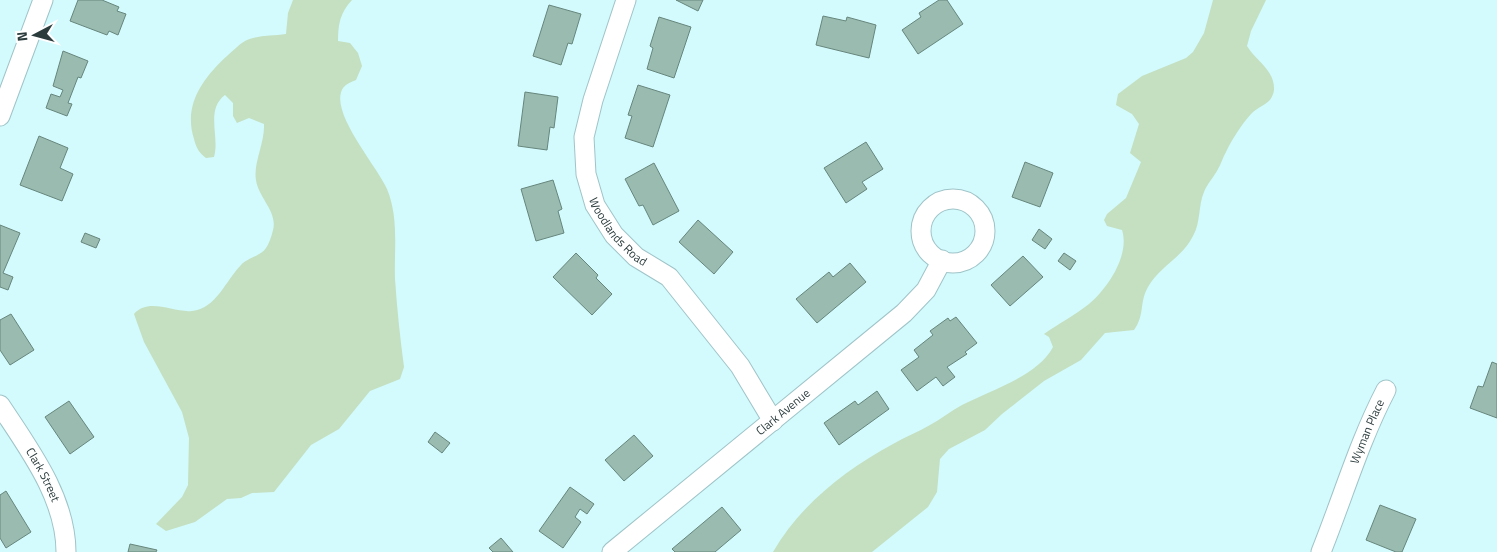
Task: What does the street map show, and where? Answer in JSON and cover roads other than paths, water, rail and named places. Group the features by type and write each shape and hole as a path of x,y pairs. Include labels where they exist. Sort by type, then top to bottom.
{"street":[{"path":"0,116 43,0"},
{"name":"Woodlands Road","path":"626,0 593,100 584,137 586,174 595,205 614,235 630,252 669,277 740,366 773,421"},
{"name":"Clark Avenue","path":"612,552 904,313 926,290 942,260"},
{"name":"Wyman Place","path":"1321,552 1348,473 1370,420 1386,390"},
{"name":"Clark Street","path":"0,405 39,466 55,498 64,524 66,552"}]}
